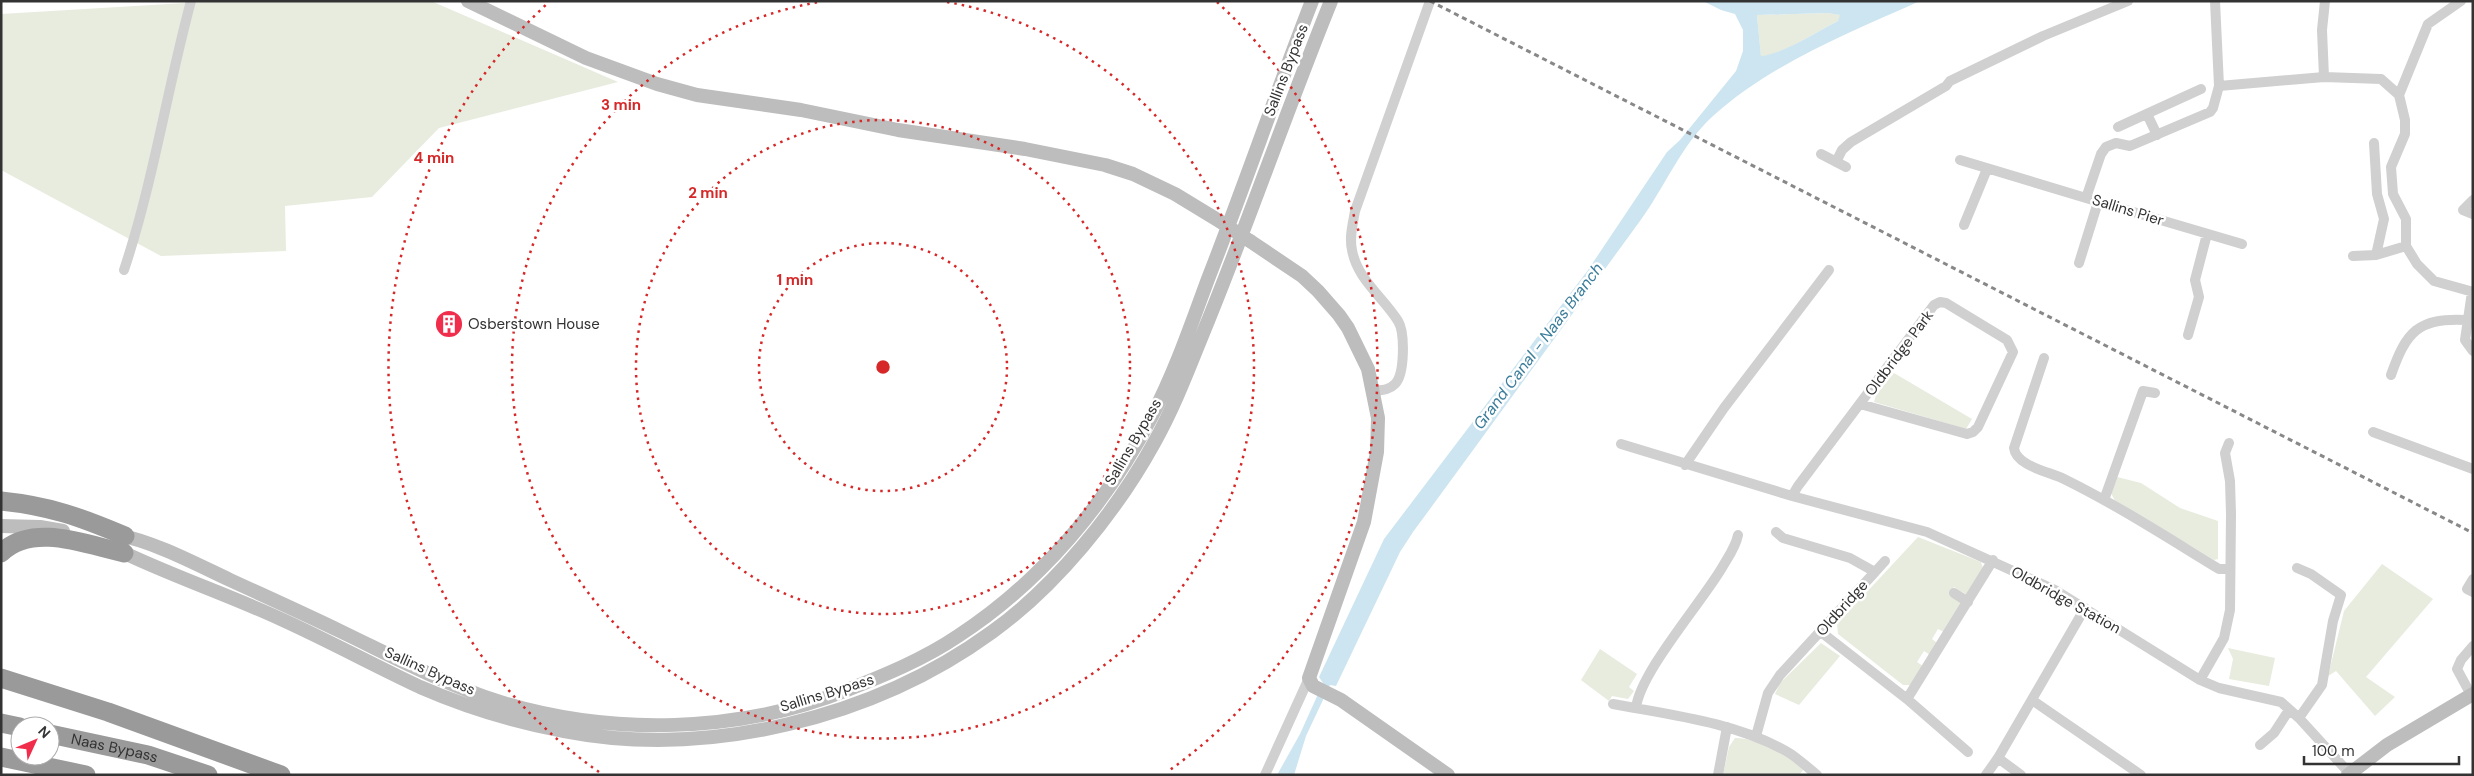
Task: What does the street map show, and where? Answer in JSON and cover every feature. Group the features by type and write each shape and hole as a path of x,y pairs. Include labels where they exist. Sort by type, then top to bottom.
{"highway":[{"path":"1,501 38,505 76,516 124,544"},
{"path":"1,553 18,542 42,537 124,544"},
{"path":"1,665 59,698"},
{"path":"1,678 108,712 281,775"},
{"name":"Naas Bypass","path":"60,736 148,755 208,775"},
{"path":"1,757 86,775"}],"main road":[{"path":"468,1 586,58 657,84 697,95 801,110 898,130 1025,149 1105,165 1133,174 1175,194 1302,276 1332,306 1348,328 1368,369 1378,418 1377,452 1364,522 1311,682 1448,775"},
{"name":"Sallins Bypass","path":"1,517 45,519 124,544 191,561 447,684 502,703 567,719 624,724 678,724 729,721 819,701 880,677 958,636 1017,592 1055,555 1090,515 1133,450 1154,414 1175,366 1312,1"},
{"name":"Sallins Bypass","path":"1,526 40,527 101,542 124,544 422,688 498,716 564,732 617,738 674,739 750,732 857,704 910,681 990,634 1023,608 1053,578 1117,502 1152,447 1173,408 1227,274 1331,1"},
{"path":"2349,774 2387,744 2472,695"}],"street":[{"path":"124,270 141,212 175,61 191,1"},
{"path":"1374,391 1388,390 1397,383 1402,364 1403,342 1399,322 1364,278 1356,262 1352,249 1352,230 1355,211 1430,1"},
{"path":"1836,162 1842,150 1851,142 1946,86 1950,81 2043,36 2128,1"},
{"name":"Sallins Pier","path":"2214,1 2219,86 2212,111 2130,146 2116,144 2106,147 2101,154 2086,198 2242,244"},
{"path":"2324,77 2322,30 2325,1"},
{"path":"2460,1 2428,24 2399,95 2405,120 2405,134 2391,167 2393,194 2406,219 2406,246 2417,264 2434,281 2472,292 2465,340 2473,351"},
{"path":"2219,86 2324,77 2380,79 2399,95"},
{"path":"2118,127 2201,89"},
{"path":"2147,114 2157,135"},
{"path":"2374,143 2377,194 2384,219 2376,255"},
{"path":"1821,154 1846,167"},
{"path":"1960,160 2086,198"},
{"path":"1964,225 1987,169"},
{"path":"2473,200 2463,210 2473,214"},
{"path":"2079,262 2098,202"},
{"path":"2188,334 2199,297 2195,280 2207,234"},
{"path":"2353,256 2376,255 2406,246"},
{"path":"1685,465 1724,408 1829,270"},
{"name":"Oldbridge Park","path":"1792,496 1860,404 1934,305 1940,302 1946,303 2007,340 2013,352 1978,427 1973,432 1967,434 1860,404"},
{"path":"2391,375 2400,348 2418,328 2446,319 2467,320"},
{"path":"2044,358 2017,439 2015,453 2024,462 2063,478 2104,500 2219,569 2230,569"},
{"path":"2104,500 2143,391 2155,393"},
{"path":"2373,432 2473,469"},
{"path":"2200,680 2224,638 2230,610 2230,481 2225,453 2229,443"},
{"path":"1621,444 1792,496"},
{"name":"Oldbridge Station","path":"1792,496 1927,532 1992,560 2054,590 2200,680 2219,688 2281,702 2299,718 2349,774"},
{"name":"Oldbridge","path":"1756,736 1768,693 1780,674 1822,632 1875,572 1850,558 1783,538 1776,532"},
{"path":"1636,708 1637,700 1653,670 1714,581 1736,543 1738,535"},
{"path":"1907,699 1992,560"},
{"path":"1875,572 1885,561"},
{"path":"2297,568 2311,574 2341,596 2333,621 2322,684 2299,718"},
{"path":"2473,579 2468,589 2473,592"},
{"path":"1954,593 1968,602"},
{"path":"1986,775 1998,758 2085,608"},
{"path":"1822,632 1907,699 1968,752"},
{"path":"2472,695 2457,669 2461,660 2473,646"},
{"path":"1265,775 1311,682"},
{"path":"2032,700 2141,775"},
{"path":"1613,704 1727,727 1756,736 1788,752 1817,775"},
{"path":"2260,745 2274,733 2289,710"},
{"path":"1718,775 1727,727"},
{"path":"1998,758 2021,775"}],"shaded area":[{"path":"219,1 431,1 618,82 439,128 372,197 285,206 286,251 161,256 1,170 1,14"},
{"path":"1827,13 1841,15 1838,21 1800,42 1779,52 1761,57 1757,15"},
{"path":"1894,373 1972,419 1966,429 1874,402 1876,395"},
{"path":"2117,477 2141,483 2180,508 2218,521 2218,559 2214,560 2115,501 2111,493"},
{"path":"1918,537 1981,562 1983,568 1967,595 1954,587 1950,593 1963,602 1944,632 1938,629 1932,639 1937,643 1930,655 1924,651 1917,662 1923,666 1911,685 1903,685 1838,634 1837,624"},
{"path":"2382,564 2433,599 2366,677 2395,697 2375,716 2336,671 2328,676 2344,611"},
{"path":"1821,643 1840,656 1799,705 1775,694 1780,683"},
{"path":"2228,648 2275,658 2269,686 2229,679 2233,659"},
{"path":"1600,649 1637,674 1629,687 1634,691 1628,699 1612,696 1609,701 1581,680"},
{"path":"1735,738 1753,741 1772,748 1804,769 1799,775 1723,775 1729,747"}],"water":[{"name":"Grand Canal - Naas Branch","path":"1703,1 1920,1 1839,37 1760,80 1736,97 1702,127 1682,153 1640,221 1413,532 1400,552 1336,686 1330,685 1306,736 1294,775 1277,775 1300,734 1323,683 1319,677 1384,539 1588,270 1667,152 1680,140 1736,71 1743,51 1743,30 1735,14 1721,10","holes":["1827,13 1840,15 1838,21 1800,42 1761,56 1757,15"]}],"railway":[{"path":"1430,1 2473,533"}],"place":[{"name":"Osberstown House","path":"449,324"}]}
